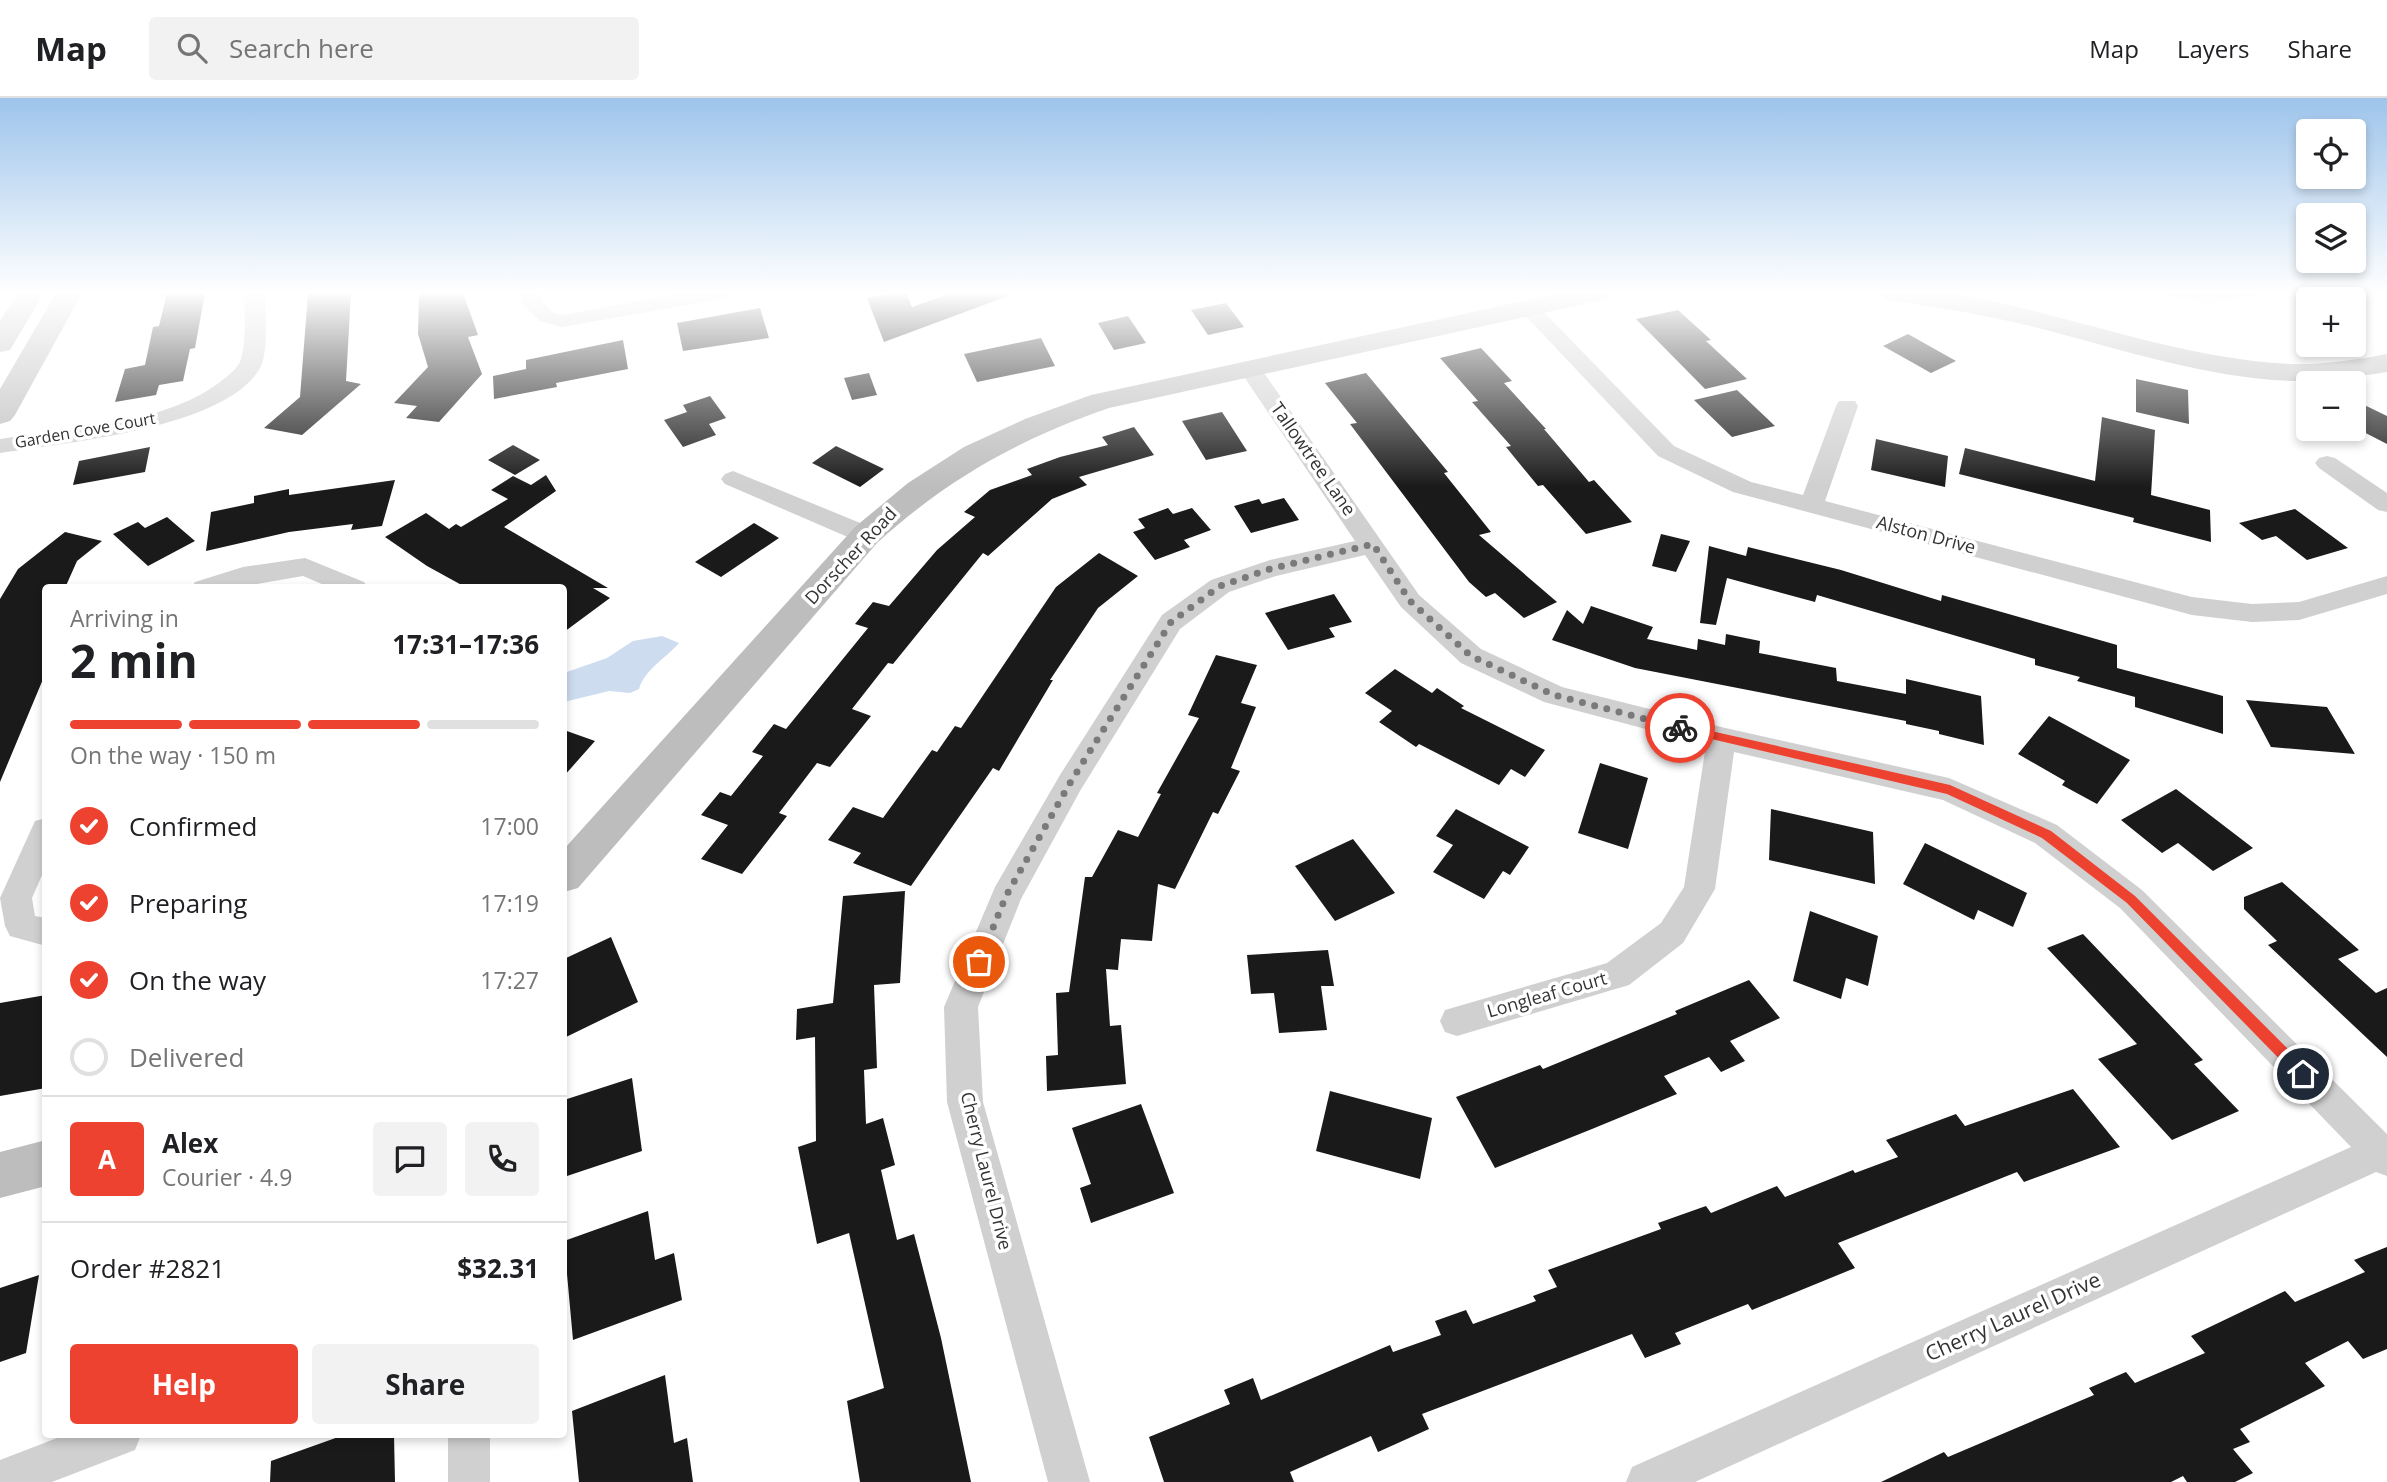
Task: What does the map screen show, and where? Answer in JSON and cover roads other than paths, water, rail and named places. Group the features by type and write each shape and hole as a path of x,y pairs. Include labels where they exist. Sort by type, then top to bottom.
{"street":[{"path":"0,415 32,358"},
{"name":"Garden Cove Court","path":"0,446 132,424 183,411 221,391 250,366 251,358"},
{"name":"Dorscher Road","path":"567,873 866,535 900,503 933,478 1019,430 1101,401 1297,358"},
{"name":"Alston Drive","path":"1576,358 1666,451 1742,486 2192,606 2252,613 2299,611 2387,585"},
{"path":"2195,358 2278,371 2351,369 2387,363"},
{"name":"Tallowtree Lane","path":"1249,368 1410,601 1471,656 1554,695 1721,738 1950,790 2046,834 2131,899 2383,1155"},
{"path":"1812,504 1847,406"},
{"path":"2327,463 2387,504"},
{"path":"733,479 866,535"},
{"name":"Cherry Laurel Drive","path":"1069,1482 965,1102 961,1007 1006,896 1070,783 1171,622 1220,586 1270,569 1373,544"},
{"path":"217,584 243,576 305,567 345,584"},
{"name":"Longleaf Court","path":"1457,1021 1616,975 1672,933 1699,889 1721,738"},
{"path":"42,839 16,898 21,926 42,931"},
{"name":"Cherry Laurel Drive","path":"1647,1482 2383,1155"},
{"path":"0,1175 42,1164"},
{"path":"0,1481 112,1438"},
{"path":"469,1438 469,1482"}],"water":[{"path":"662,636 679,643 651,670 639,689 630,693 609,691 567,701 567,672 607,658 633,641"}]}
